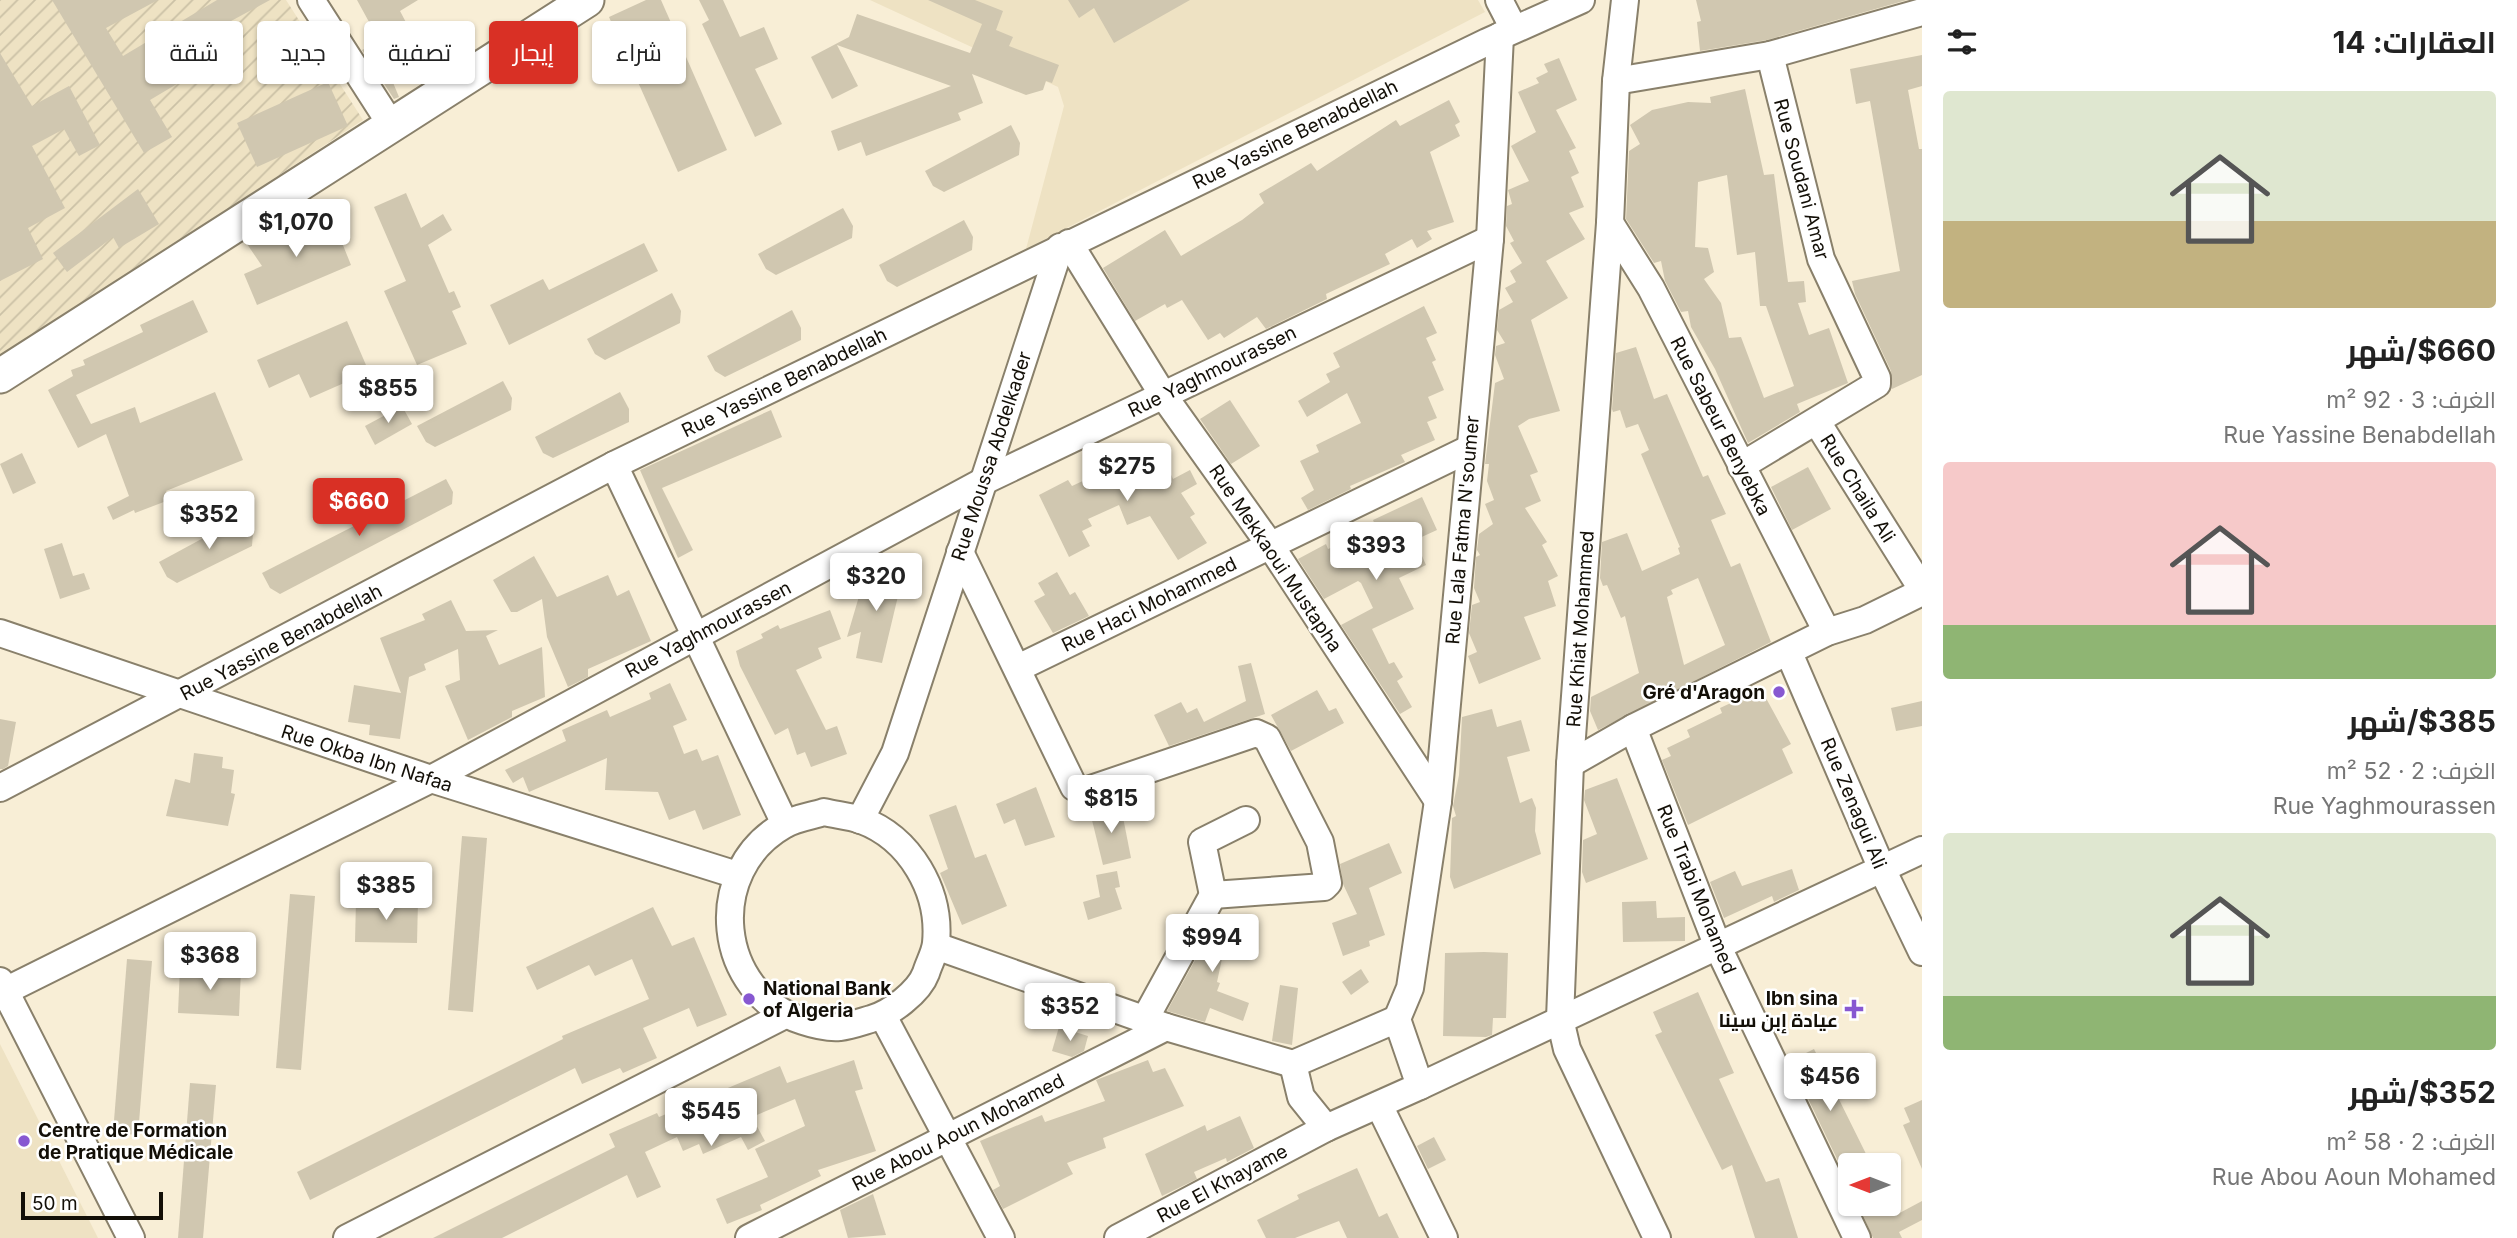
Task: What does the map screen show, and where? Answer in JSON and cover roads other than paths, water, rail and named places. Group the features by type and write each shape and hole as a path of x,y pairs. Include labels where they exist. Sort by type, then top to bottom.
{"main road":[{"path":"0,376 587,0"}],"street":[{"path":"311,0 392,126"},
{"path":"1499,0 1517,22"},
{"name":"Rue Yassine Benabdellah","path":"0,788 614,465 1517,22 1581,0"},
{"name":"Rue Khiat Mohammed","path":"1625,0 1616,81 1610,223 1570,764 1560,1019 1567,1049 1657,1238"},
{"path":"1616,81 1770,55 1922,12"},
{"name":"Rue Lala Fatma N'soumer","path":"1397,1019 1410,988 1438,801 1490,239 1517,22"},
{"name":"Rue Soudani Amar","path":"1741,466 1874,388 1877,377 1821,258 1770,55"},
{"name":"Rue Sabeur Benyebka","path":"1610,223 1651,288 1827,632"},
{"name":"Rue Yaghmourassen","path":"2,986 431,779 984,481 1490,239"},
{"name":"Rue Mekkaoui Mustapha","path":"1064,245 1163,395 1270,545 1438,801"},
{"name":"Rue Moussa Abdelkader","path":"860,820 895,753 1064,245"},
{"name":"Rue Chaila Ali","path":"1817,422 1922,590"},
{"name":"Rue Haci Mohammed","path":"1018,668 1469,449"},
{"path":"614,465 785,824"},
{"path":"960,552 1074,787 1079,791 1256,733 1267,738 1320,842 1328,883 1320,890 1213,895"},
{"path":"1570,764 1633,728 1827,632 1865,620 1922,590"},
{"name":"Rue Okba Ibn Nafaa","path":"0,634 431,779 737,875"},
{"name":"Rue Zenagui Ali","path":"1789,653 1882,869 1922,952"},
{"name":"Rue Trabi Mohamed","path":"1633,728 1718,947 1857,1238"},
{"path":"824,812 860,820 887,834 913,857 931,894 937,922 936,946 923,981 883,1016 840,1027 820,1027 785,1015 757,994 731,946 730,897 737,875 755,847 785,824 824,812"},
{"path":"1156,1023 1213,895 1202,842 1246,820"},
{"name":"Rue El Khayame","path":"1118,1238 1326,1128 1922,850"},
{"path":"936,946 1156,1023 1293,1064 1397,1019 1420,1086"},
{"path":"2,986 131,1238"},
{"path":"347,1238 785,1015"},
{"path":"883,1016 1001,1238"},
{"name":"Rue Abou Aoun Mohamed","path":"749,1238 946,1138 1156,1023"},
{"path":"1293,1064 1301,1097 1326,1128"},
{"path":"1379,1105 1444,1238"}],"place":[{"name":"Gré d'Aragon","path":"1779,692"},
{"name":"National Bank of Algeria","path":"749,999"},
{"name":"Ibn sina عيادة إبن سينا","path":"1854,1009"},
{"name":"Centre de Formation de Pratique Médicale","path":"24,1141"}]}
